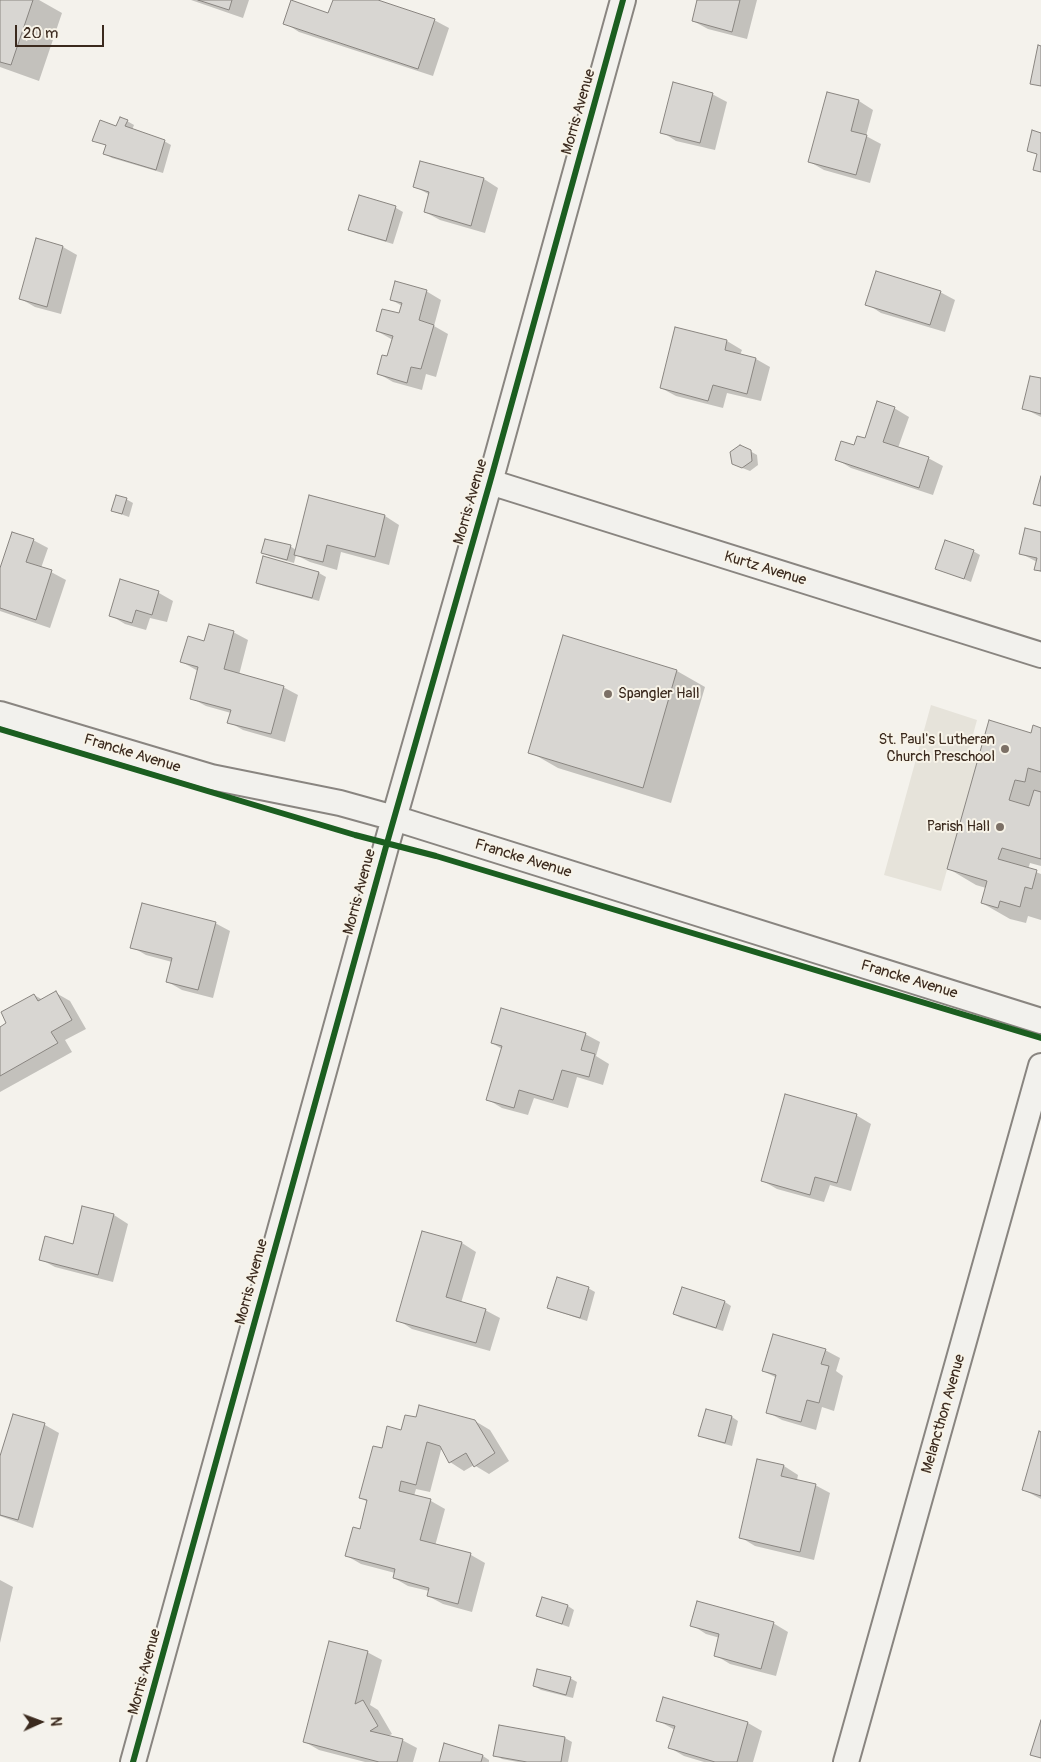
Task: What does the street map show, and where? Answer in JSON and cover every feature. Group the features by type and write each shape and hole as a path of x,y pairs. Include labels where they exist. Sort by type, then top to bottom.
{"street":[{"name":"Morris Avenue","path":"133,1762 623,0"},
{"name":"Kurtz Avenue","path":"490,482 1041,655"},
{"name":"Francke Avenue","path":"0,714 211,777 340,803 394,818 1041,1021"},
{"name":"Melancthon Avenue","path":"846,1762 1041,1066"}],"shaded area":[{"path":"931,705 977,720 968,753 979,757 941,891 884,875"}],"building":[{"path":"0,0 33,0 11,65 0,62"},
{"path":"198,0 232,0 229,10"},
{"path":"291,0 328,13 333,0 378,0 435,19 418,69 283,24"},
{"path":"697,0 740,0 732,32 692,21"},
{"path":"1038,45 1041,46 1041,86 1030,84"},
{"path":"673,82 713,93 700,143 660,133"},
{"path":"827,92 859,100 851,131 867,135 856,175 808,162"},
{"path":"120,117 128,120 125,126 165,140 156,170 103,154 106,145 92,141 100,120 116,126"},
{"path":"1032,130 1041,133 1041,172 1033,170 1037,154 1027,151"},
{"path":"420,161 484,178 471,226 424,212 429,192 413,187"},
{"path":"359,195 396,206 386,241 348,230"},
{"path":"36,238 63,246 47,307 19,299"},
{"path":"876,271 941,291 930,325 865,305"},
{"path":"395,281 427,290 419,320 434,325 421,369 411,367 407,383 377,374 382,355 387,356 393,336 376,331 382,309 399,313 402,303 390,300"},
{"path":"675,327 727,340 725,350 756,358 747,394 713,385 708,401 660,388"},
{"path":"1030,376 1041,378 1041,414 1022,409"},
{"path":"877,401 895,407 883,442 929,457 919,488 835,460 841,441 854,445 857,436 865,438"},
{"path":"740,445 751,450 752,461 742,468 732,464 730,452"},
{"path":"1041,476 1041,506 1033,504"},
{"path":"116,495 127,498 122,514 111,511"},
{"path":"309,495 385,515 375,557 327,545 323,562 294,555"},
{"path":"1025,528 1041,532 1041,571 1034,570 1037,558 1019,554"},
{"path":"12,532 34,539 26,562 52,570 36,620 0,608 0,568"},
{"path":"265,539 291,545 287,560 261,553"},
{"path":"945,540 974,550 964,579 935,569"},
{"path":"263,556 319,572 312,598 256,583"},
{"path":"120,579 159,591 152,615 136,610 132,623 109,616"},
{"path":"209,624 234,631 224,669 284,686 271,734 227,723 231,710 190,699 198,667 180,662 188,636 204,641"},
{"name":"Spangler Hall","path":"563,635 677,670 643,788 528,753"},
{"name":"Parish Hall","path":"989,720 1031,733 1033,725 1041,728 1041,772 1028,768 1025,782 1015,780 1009,800 1029,806 1034,790 1041,792 1041,859 1002,848 998,859 1037,870 1032,889 1025,887 1020,907 1000,901 998,908 981,903 987,881 947,869"},
{"path":"142,903 216,922 198,990 166,982 172,958 130,948"},
{"path":"56,991 72,1020 51,1032 58,1043 0,1076 0,1027 6,1023 1,1012 34,994 38,1001"},
{"path":"501,1008 586,1033 581,1050 595,1054 589,1077 562,1070 553,1100 519,1090 514,1108 486,1100 502,1046 491,1043"},
{"path":"785,1094 857,1114 837,1183 815,1177 810,1195 761,1181"},
{"path":"82,1206 114,1214 98,1275 39,1260 45,1236 73,1244"},
{"path":"422,1231 462,1242 446,1297 486,1309 476,1343 396,1321"},
{"path":"557,1277 589,1287 580,1318 547,1308"},
{"path":"682,1287 725,1301 716,1328 673,1314"},
{"path":"773,1334 826,1349 821,1364 829,1366 819,1403 807,1400 801,1422 766,1413 776,1375 762,1371"},
{"path":"419,1405 475,1420 495,1453 474,1467 466,1453 449,1463 440,1446 427,1442 416,1485 401,1481 399,1491 431,1499 420,1540 471,1553 458,1604 427,1596 429,1588 393,1578 395,1569 345,1556 353,1527 360,1529 367,1500 359,1498 373,1446 382,1448 387,1426 401,1430 405,1415 416,1417"},
{"path":"706,1409 732,1416 725,1443 698,1436"},
{"path":"13,1414 45,1423 18,1520 0,1515 0,1456"},
{"path":"1039,1431 1041,1432 1041,1496 1022,1490"},
{"path":"757,1459 784,1465 781,1476 816,1484 800,1552 739,1538"},
{"path":"542,1597 568,1605 562,1624 536,1616"},
{"path":"697,1601 774,1622 761,1669 714,1656 719,1634 690,1626"},
{"path":"329,1641 368,1651 355,1704 363,1700 378,1726 370,1731 403,1739 397,1762 379,1762 303,1742"},
{"path":"537,1669 571,1677 566,1695 533,1686"},
{"path":"663,1697 748,1722 737,1762 715,1762 668,1748 675,1726 656,1721"},
{"path":"1041,1720 1041,1758 1030,1755"},
{"path":"499,1725 565,1737 561,1762 527,1762 493,1756"},
{"path":"444,1743 483,1755 481,1762 439,1762"}],"cycle path":[{"path":"133,1762 387,843 490,482 623,0"},
{"path":"0,729 355,835 436,856 1041,1038"}],"place":[{"name":"Spangler Hall","path":"608,694"},
{"name":"St. Paul's Lutheran Church Preschool","path":"1005,749"},
{"name":"Parish Hall","path":"1000,827"}]}
